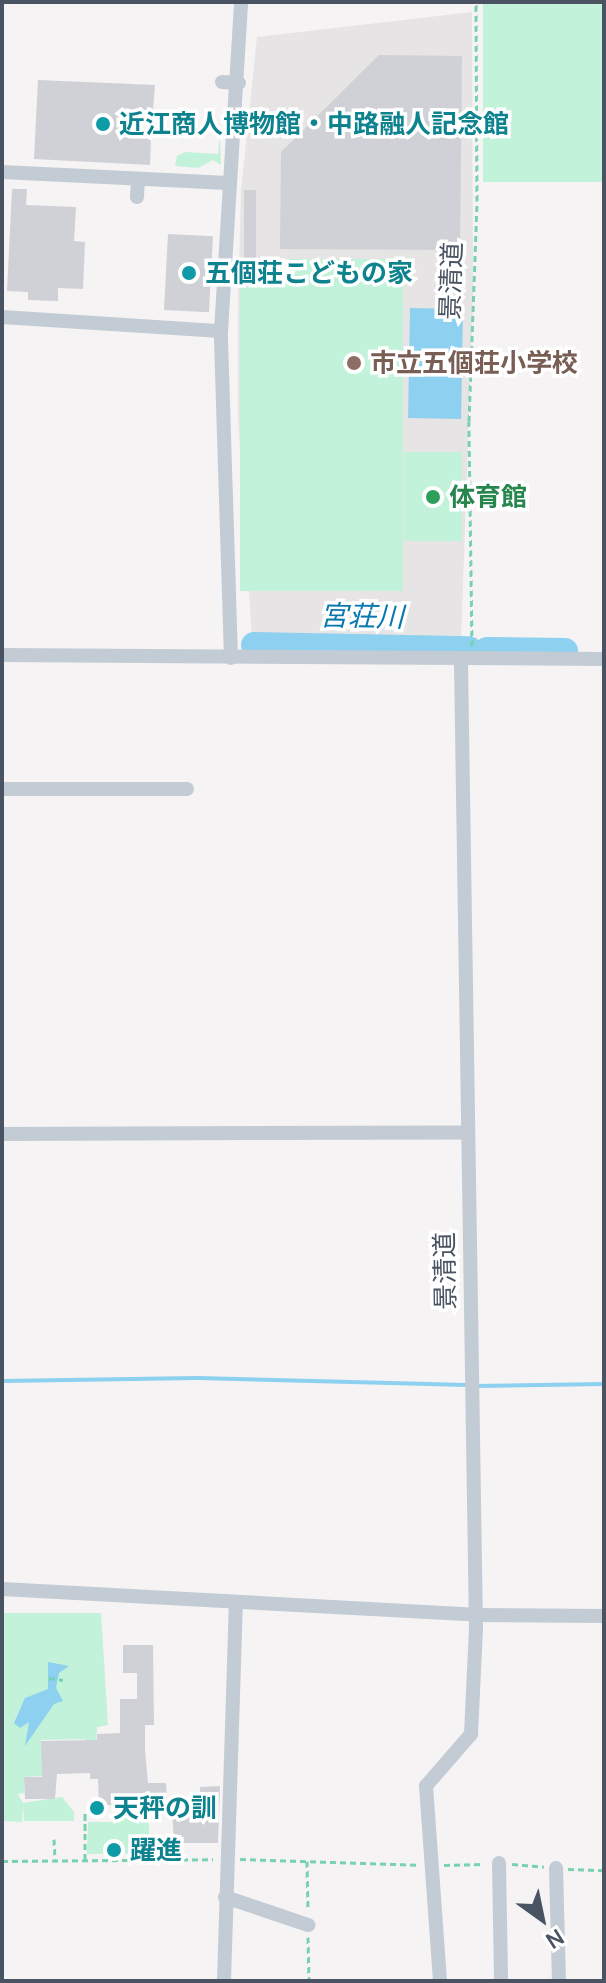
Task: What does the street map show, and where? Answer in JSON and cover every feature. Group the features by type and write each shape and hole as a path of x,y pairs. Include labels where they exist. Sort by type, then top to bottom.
{"street":[{"path":"231,658 221,331 228,183 239,83 241,2"},
{"path":"222,82 239,83"},
{"path":"2,172 138,179 166,172 228,183"},
{"path":"137,197 138,179"},
{"path":"2,317 221,331"},
{"path":"2,655 604,659"},
{"name":"景清道","path":"440,1981 435,1866 426,1786 471,1734 475,1615 466,1132 467,657"},
{"path":"2,789 187,789"},
{"path":"2,1134 466,1132"},
{"path":"2,1589 475,1615 604,1616"},
{"path":"224,1981 236,1602"},
{"path":"499,1863 501,1981"},
{"path":"556,1868 559,1981"},
{"path":"225,1897 308,1925"}],"path":[{"name":"景清道","path":"467,657 469,421 477,201 476,2"},
{"path":"49,1678 63,1680"},
{"path":"85,1811 85,1857"},
{"path":"54,1839 55,1857"},
{"path":"2,1861 85,1857 435,1866 499,1863"}],"shaded area":[{"name":"市立五個荘小学校","path":"472,12 473,302 461,640 252,638 238,418 238,308 241,191 257,37"}],"green space":[{"path":"483,2 604,2 604,182 483,182"},
{"path":"220,136 221,165 213,160 198,168 175,166 177,156 185,152 218,154"},
{"path":"240,259 403,259 403,591 240,591"},
{"name":"体育館","path":"404,452 462,452 462,541 404,541"},
{"path":"2,1613 101,1613 108,1725 97,1727 96,1747 86,1747 85,1739 41,1740 43,1776 24,1777 24,1793 18,1794 23,1803 62,1797 74,1812 74,1821 24,1821 23,1805 22,1822 2,1821"},
{"path":"118,1811 149,1812 149,1853 87,1854 88,1822 117,1822"}],"water":[{"path":"410,308 463,309 461,419 408,418"},
{"path":"48,1662 69,1666 59,1673 56,1688 63,1701 54,1704 25,1746 29,1722 20,1728 14,1723 25,1698 48,1689"}],"building":[{"path":"379,55 462,56 460,250 280,249 281,152"},
{"path":"38,80 155,85 153,110 142,110 140,138 151,139 150,165 34,159"},
{"path":"12,189 27,189 26,205 76,207 74,241 85,242 83,289 58,288 58,301 28,300 28,292 7,291"},
{"path":"244,190 256,190 256,258 244,258"},
{"name":"五個荘こどもの家","path":"168,234 213,236 209,312 164,310"},
{"path":"123,1645 153,1645 154,1725 145,1725 145,1750 148,1783 166,1783 167,1804 150,1804 150,1811 137,1811 137,1805 99,1805 98,1779 90,1779 90,1773 57,1774 55,1799 25,1799 24,1777 42,1777 41,1741 97,1740 97,1734 120,1733 120,1699 137,1699 137,1673 123,1673"},
{"path":"220,1786 218,1843 174,1843 172,1810 189,1810 189,1797 200,1797 200,1787"}],"waterway":[{"name":"宮荘川","path":"254,645 469,649"},
{"name":"宮荘川","path":"487,650 565,651"},
{"path":"2,1381 197,1378 467,1385"},
{"path":"476,1386 604,1384"}],"place":[{"name":"近江商人博物館・中路融人記念館","path":"103,124"},
{"name":"五個荘こどもの家","path":"189,273"},
{"name":"市立五個荘小学校","path":"354,363"},
{"name":"体育館","path":"433,497"},
{"name":"天秤の訓","path":"97,1808"},
{"name":"躍進","path":"114,1850"}]}
